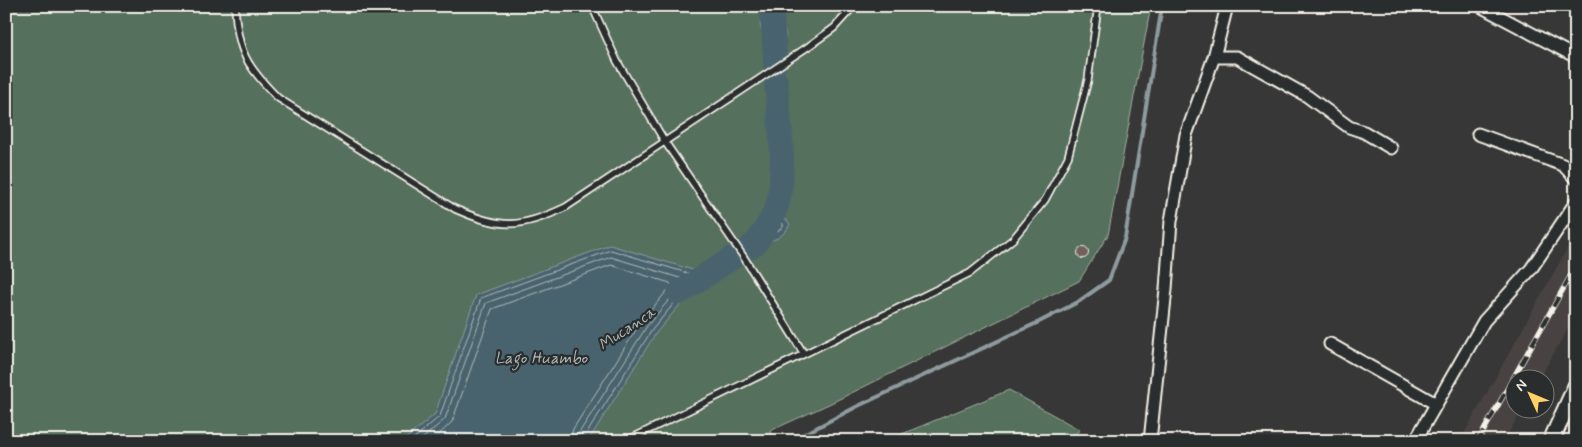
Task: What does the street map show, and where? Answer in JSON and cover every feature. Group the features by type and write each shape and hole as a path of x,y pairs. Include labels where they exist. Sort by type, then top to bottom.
{"main road":[{"path":"1551,441 1576,386"}],"street":[{"path":"1150,441 1171,221 1184,144 1214,57 1227,6"},
{"path":"1480,6 1576,58"},
{"path":"1214,57 1236,57 1308,96 1349,127 1364,132 1391,148"},
{"path":"1478,134 1563,165 1576,179"},
{"path":"1415,441 1484,321 1531,269 1576,202"},
{"path":"1330,344 1436,404"}],"lane":[{"path":"235,6 236,24 242,52 256,77 278,98 455,209 478,219 501,224 523,224 544,218 566,207 809,46 834,28 854,6"},
{"path":"592,6 617,61 665,142 743,256 804,354"},
{"path":"626,441 970,273 1013,239 1046,200 1068,157 1088,80 1098,6"}],"shaded area":[{"path":"1576,233 1576,315 1544,370 1504,370 1504,420 1516,420 1508,434 1509,441 1460,441"}],"green space":[{"path":"6,6 1151,6 1108,235 1079,281 770,431 778,441 6,441"},
{"path":"1009,390 1080,430 1066,441 885,441"}],"water":[{"path":"772,6 776,17 784,26 786,37 782,47 775,53 764,40 760,23 765,17 766,7"},
{"path":"776,208 790,224 784,233 776,239 756,243 752,238 753,233 761,221"},
{"name":"Lago Huambo","path":"610,245 706,274 656,333 588,441 403,441 435,414 476,295"}],"building":[{"path":"1083,247 1089,253 1083,259 1077,253"}],"waterway":[{"name":"Mucanca","path":"771,6 775,64"},
{"path":"791,441 858,406 1039,322 1078,302 1109,280 1125,238 1162,6"},
{"name":"Mucanca","path":"750,247 756,243 770,221 777,206 780,192 782,160 776,81"},
{"name":"Mucanca","path":"679,293 732,258"}],"railway":[{"path":"1478,441 1576,266"}]}
